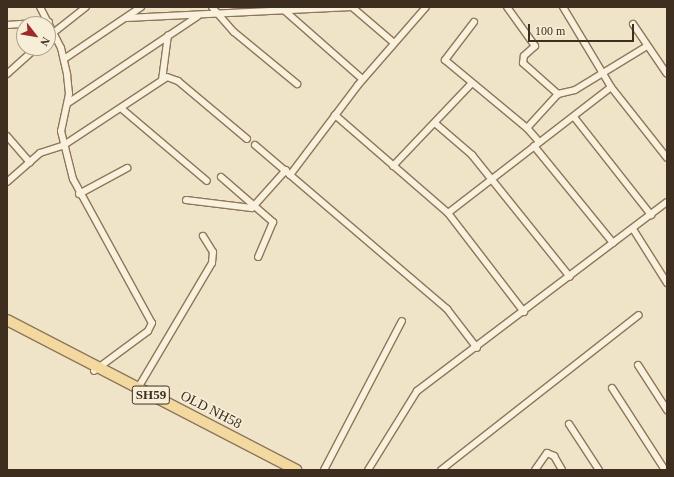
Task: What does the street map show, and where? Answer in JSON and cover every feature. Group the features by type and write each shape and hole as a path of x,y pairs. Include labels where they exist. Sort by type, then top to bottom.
{"main road":[{"name":"OLD NH58","path":"7,320 284,470"},
{"name":"OLD NH58","path":"7,326 138,388 296,470"}],"street":[{"path":"56,30 86,7"},
{"path":"64,59 141,7"},
{"path":"212,7 217,14 297,84"},
{"path":"126,18 198,16 274,9 285,11 352,7 394,44"},
{"path":"186,200 240,209 255,206 288,173 362,79 426,7"},
{"path":"507,7 535,46 523,58 523,63 558,94"},
{"path":"563,7 611,87 667,158"},
{"path":"285,11 362,79"},
{"path":"68,103 198,16"},
{"path":"474,22 444,58 471,84 527,128 537,144 613,244"},
{"path":"633,24 667,74"},
{"path":"162,80 168,35"},
{"path":"56,37 64,59 69,84 68,103 61,131 79,194 152,323 148,331 96,369"},
{"path":"527,128 558,94 603,74 647,46"},
{"path":"7,74 27,56"},
{"path":"7,182 40,153 64,145 122,109 162,80 170,76 178,80 247,139"},
{"path":"393,166 436,124 471,84"},
{"path":"448,213 611,87"},
{"path":"122,109 207,181"},
{"path":"334,115 448,213 524,312"},
{"path":"574,117 651,215"},
{"path":"436,124 472,155 493,179 570,277"},
{"path":"7,136 30,162"},
{"path":"255,145 447,309 477,348"},
{"path":"79,194 127,168"},
{"path":"221,177 255,206 274,225 258,257"},
{"path":"368,470 410,398 667,202"},
{"path":"633,229 667,283"},
{"path":"138,388 212,263 213,252 203,236"},
{"path":"441,470 639,315"},
{"path":"324,470 402,320"},
{"path":"638,365 667,410"},
{"path":"612,388 665,470"},
{"path":"569,424 599,470"},
{"path":"535,470 548,453 554,456 562,470"}]}
